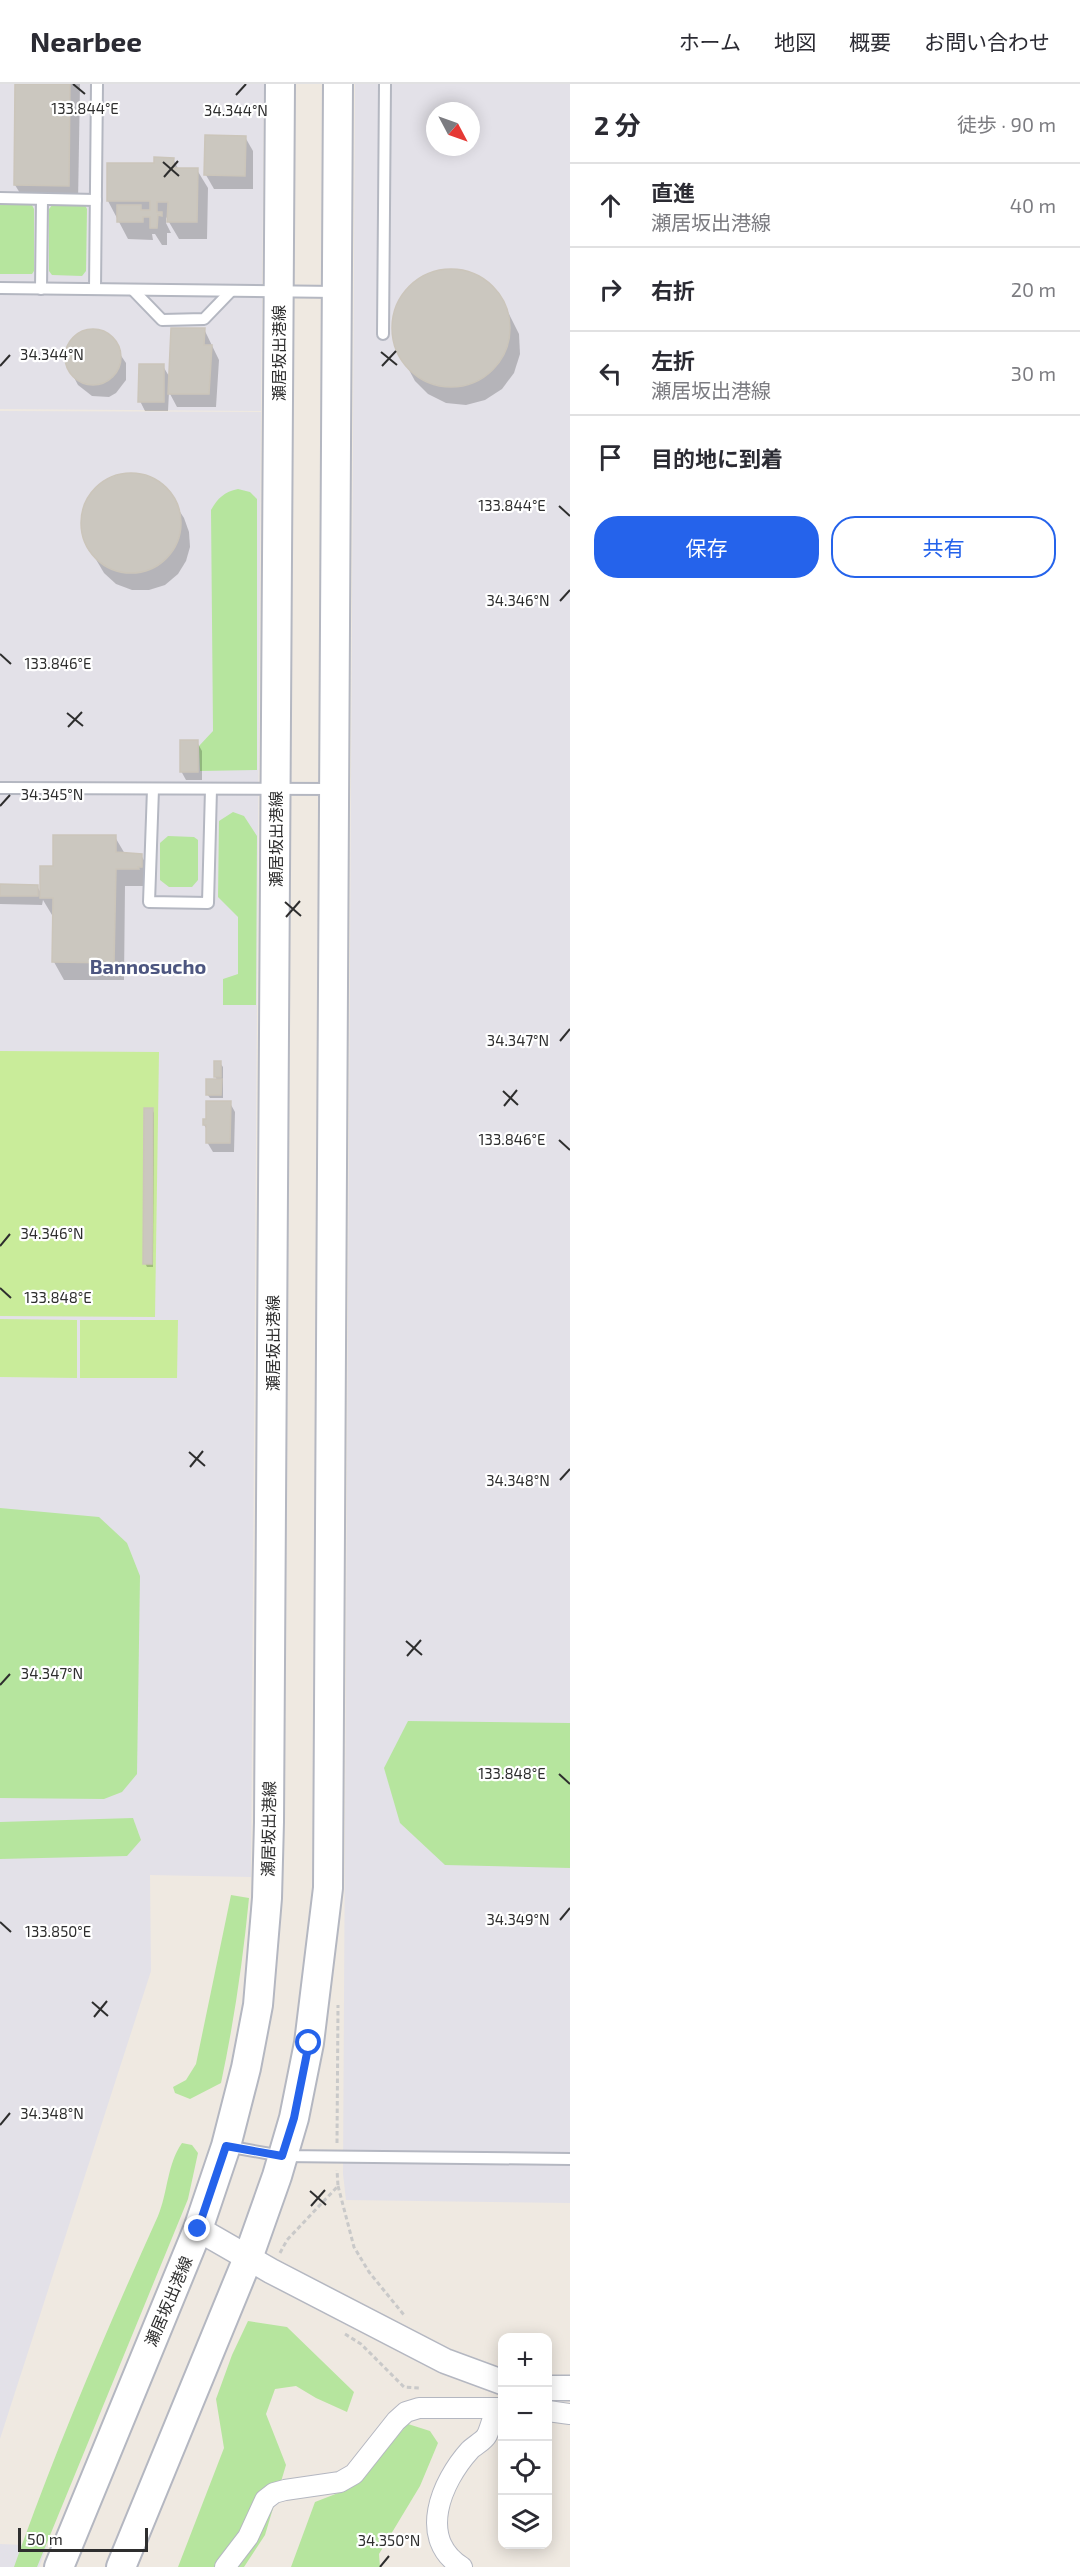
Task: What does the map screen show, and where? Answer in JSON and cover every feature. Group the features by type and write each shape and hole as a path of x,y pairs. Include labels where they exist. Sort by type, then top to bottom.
{"main road":[{"name":"瀬居坂出港線","path":"59,2567 198,2229 226,2146 246,2068 258,2005 267,1898 280,84"},
{"path":"121,2567 248,2258 294,2118 309,2043 328,1888 338,84"}],"street":[{"path":"198,2229 248,2258 445,2361 498,2381"},
{"path":"552,2388 570,2388"},
{"path":"225,2567 248,2537 265,2500 274,2493 340,2482 354,2474 396,2421 406,2412 419,2408 498,2408"},
{"path":"462,2567 446,2555 441,2545 436,2511 438,2500 470,2450 486,2437 498,2410"},
{"path":"552,2412 570,2414"}],"lane":[{"path":"95,289 97,84"},
{"path":"383,334 385,84"},
{"path":"0,198 96,200"},
{"path":"41,289 42,199"},
{"path":"0,288 337,292"},
{"path":"134,290 162,320 204,320 231,291"},
{"path":"0,788 334,789"},
{"path":"153,789 149,902 208,903 211,789"},
{"path":"226,2146 282,2156 570,2158"}],"path":[{"path":"338,1995 338,2186 354,2247 375,2280 409,2321"},
{"path":"280,2254 287,2240 338,2186"},
{"path":"339,2330 361,2344 404,2387 426,2389"}],"shaded area":[{"path":"0,84 264,84 261,411 0,409"},
{"path":"355,84 570,84 570,2203 346,2200 343,2174"},
{"path":"0,411 261,412 251,1877 150,1875 151,1971 0,2439"},
{"path":"0,2544 47,2546 39,2567 0,2567"}],"green space":[{"path":"53,204 85,205 87,209 86,271 82,276 52,275 49,271 49,209"},
{"path":"0,205 32,205 34,209 34,271 32,274 0,274"},
{"path":"238,489 250,492 257,499 257,770 200,771 199,746 213,731 211,510 222,496"},
{"path":"233,812 244,816 257,836 256,1005 223,1005 223,979 238,974 238,917 218,897 219,821"},
{"path":"168,836 194,837 198,840 198,880 192,887 169,887 160,880 160,843"},
{"path":"0,1051 159,1052 155,1317 0,1316"},
{"path":"0,1319 77,1320 77,1378 0,1377"},
{"path":"80,1320 178,1320 177,1378 80,1378"},
{"path":"0,1508 99,1517 127,1543 140,1576 137,1774 122,1792 104,1799 0,1798"},
{"path":"408,1721 570,1723 570,1868 445,1865 400,1823 384,1768"},
{"path":"133,1818 141,1840 127,1856 0,1859 0,1822"},
{"path":"231,1895 249,1898 238,1991 226,2060 221,2083 190,2099 175,2093 173,2087 186,2080 196,2064"},
{"path":"182,2143 192,2145 198,2153 188,2199 37,2567 14,2567 82,2390 158,2216 170,2169"},
{"path":"248,2321 287,2327 354,2392 347,2412 296,2386 275,2389 266,2414 286,2465 265,2535 244,2567 178,2567 224,2448 216,2399 232,2355"},
{"path":"408,2424 430,2431 438,2443 420,2486 379,2554 380,2567 291,2567 315,2502 351,2488"}],"building":[{"path":"15,84 70,84 69,186 14,185"},
{"path":"205,135 246,136 245,176 204,175"},
{"path":"154,157 174,158 173,168 198,168 197,222 167,222 168,202 157,202 157,212 162,212 162,216 158,215 157,228 150,228 150,217 143,217 143,222 117,222 117,205 141,205 141,210 150,210 150,201 107,201 107,163 154,163"},
{"path":"451,269 474,274 493,286 505,305 510,328 505,351 493,370 474,382 451,387 428,382 409,370 397,351 392,328 397,305 409,286 428,274"},
{"path":"171,328 205,328 204,345 212,345 209,394 168,394"},
{"path":"93,329 104,331 113,337 119,346 121,357 119,368 113,377 104,383 93,385 82,383 73,377 67,368 65,357 67,346 73,337 82,331"},
{"path":"139,364 164,364 164,402 138,402"},
{"path":"131,473 159,481 173,495 181,523 173,551 159,565 131,573 103,565 89,551 81,523 89,495 103,481"},
{"path":"180,740 198,740 198,772 180,772"},
{"path":"53,835 116,835 116,852 142,854 142,867 138,867 139,869 116,869 114,963 52,962 53,898 40,898 40,866 53,866"},
{"path":"0,884 38,885 38,896 0,896"},
{"path":"214,1061 221,1061 221,1077 214,1077"},
{"path":"206,1079 222,1079 221,1095 206,1095"},
{"path":"206,1101 231,1101 230,1143 206,1143 206,1125 203,1125 203,1119 206,1119"},
{"path":"144,1108 153,1108 152,1264 143,1264"}],"district":[{"name":"Bannosucho","path":"148,966"}],"route":[{"path":"198,2229 226,2146 282,2156 294,2118 309,2043"}]}
